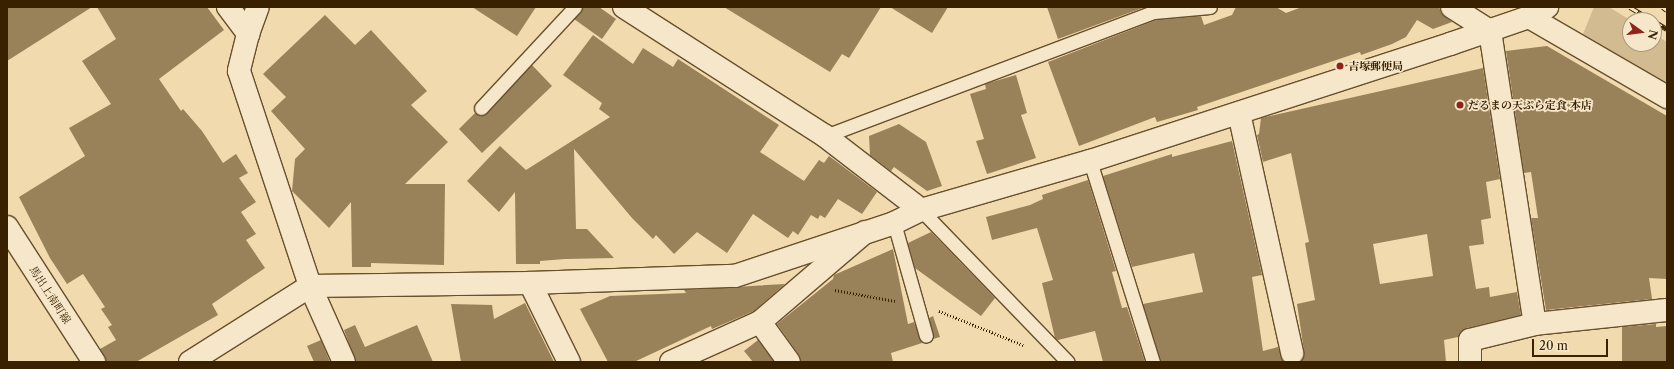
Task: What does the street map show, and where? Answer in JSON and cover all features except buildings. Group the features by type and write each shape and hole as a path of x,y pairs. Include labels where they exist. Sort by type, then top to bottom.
{"street":[{"path":"228,7 248,34"},
{"path":"258,7 248,34 238,71 310,286 344,362"},
{"path":"624,7 825,136 921,210"},
{"path":"1452,7 1490,31 1535,324"},
{"path":"190,362 310,286 530,283 735,276 894,222 921,210 1090,160 1490,31 1538,12 1667,97"},
{"path":"1239,112 1292,352"},
{"name":"馬出上南町線","path":"7,227 94,362"},
{"path":"671,362 760,322 865,232"},
{"path":"530,283 569,362"},
{"path":"1470,362 1470,340 1535,324 1667,310"},
{"path":"760,322 789,362"}],"lane":[{"path":"481,108 575,7"},
{"path":"825,136 1154,12 1210,7"},
{"path":"1090,160 1153,362"},
{"path":"921,210 1068,362"},
{"path":"894,222 926,336"}],"shaded area":[{"path":"1594,7 1609,7 1622,15 1622,52 1662,52 1662,39 1667,42 1667,83 1583,34"}],"railway":[{"path":"1630,7 1638,12"},
{"path":"1663,7 1667,10"},
{"path":"1662,26 1667,29"}],"place":[{"name":"吉塚郵便局","path":"1340,66"},
{"name":"だるまの天ぷら定食 本店","path":"1460,105"}]}
